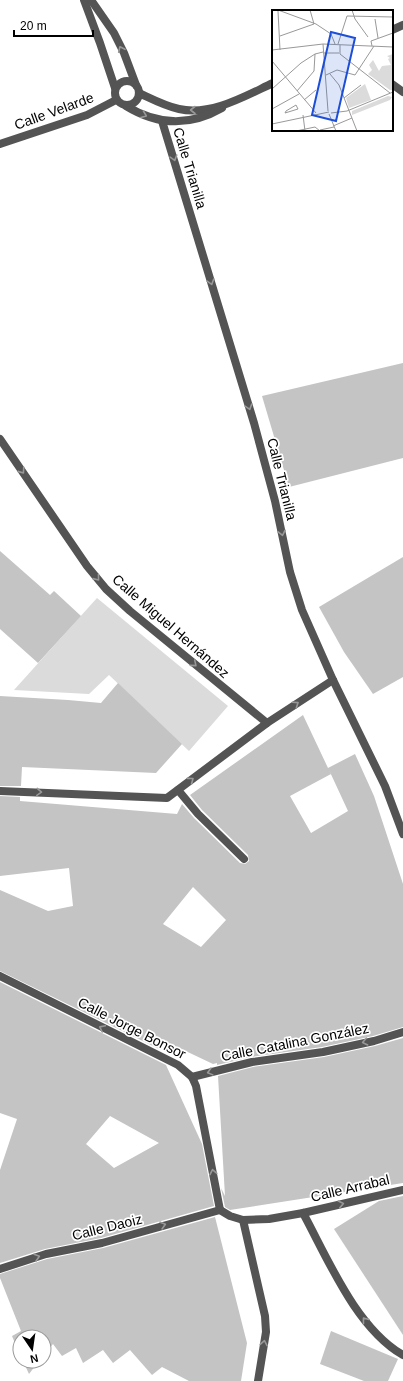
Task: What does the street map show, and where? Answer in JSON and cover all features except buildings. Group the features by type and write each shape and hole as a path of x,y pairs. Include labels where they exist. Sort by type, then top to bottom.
{"street":[{"path":"84,0 115,88 114,92 116,100 122,105 138,113 162,121 188,121 212,114 231,102 272,83"},
{"path":"91,0 114,33 124,53 138,89 139,97 134,104 126,106"},
{"path":"393,30 403,25"},
{"path":"115,88 118,84 129,81 138,89 166,105 190,110 210,108 231,102"},
{"path":"393,85 403,92"},
{"name":"Calle Velarde","path":"0,144 87,115 116,100"},
{"name":"Calle Trianilla","path":"162,121 254,423 275,501 290,572 302,610 333,680 385,786 403,834"},
{"name":"Calle Miguel Hernández","path":"0,439 87,566 106,589 130,611 267,724"},
{"path":"0,790 167,798 267,724 333,680"},
{"path":"178,790 198,814 244,859"},
{"name":"Calle Jorge Bonsor","path":"0,976 178,1065 192,1077 199,1101 220,1210"},
{"name":"Calle Catalina González","path":"192,1077 252,1062 323,1052 374,1041 403,1032"},
{"name":"Calle Arrabal","path":"243,1220 269,1219 303,1213 403,1190"},
{"path":"220,1210 230,1216 243,1220 265,1316 266,1332 258,1381"},
{"name":"Calle Daoiz","path":"0,1269 46,1254 102,1243 220,1210"},
{"path":"303,1213 343,1287 363,1317 378,1337 403,1355"}],"shaded area":[{"path":"97,598 228,706 189,751 109,675 89,694 14,690"}]}
